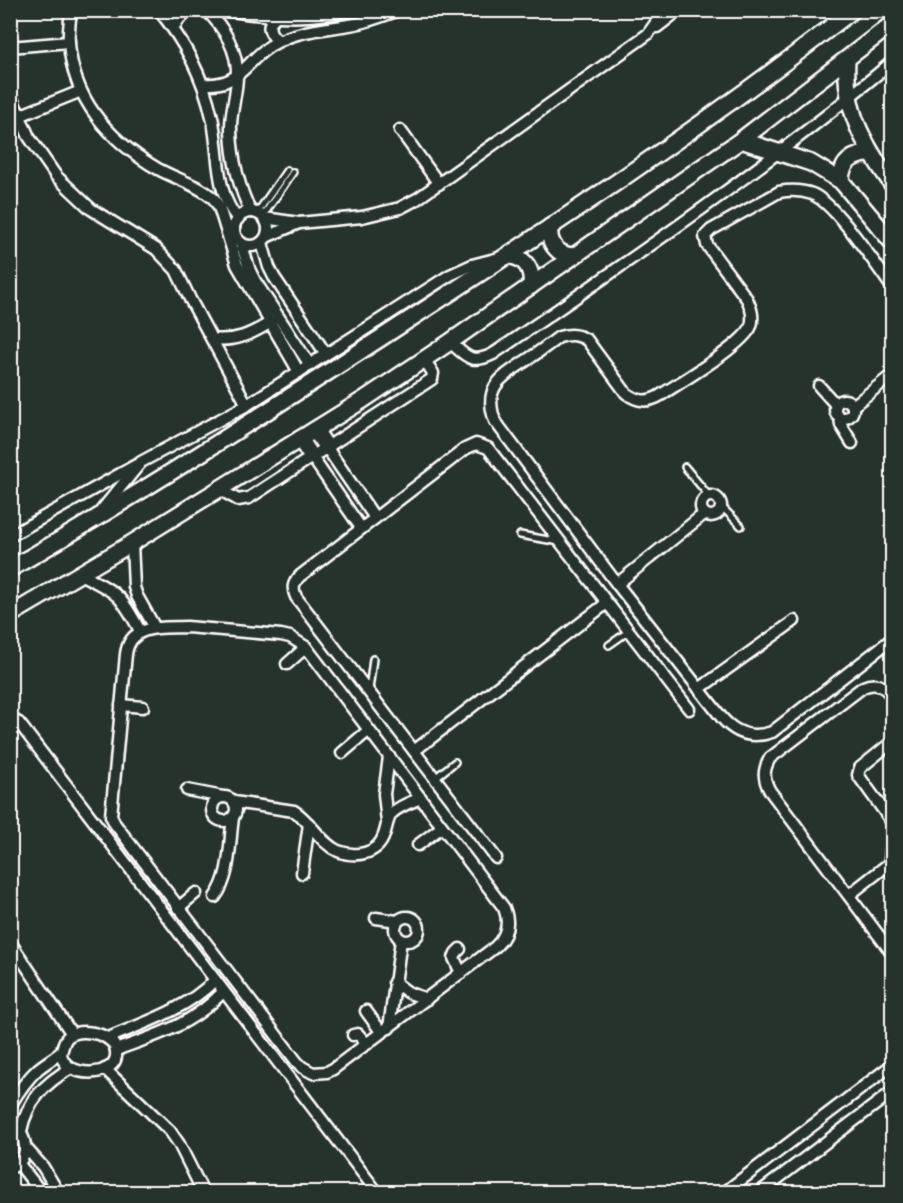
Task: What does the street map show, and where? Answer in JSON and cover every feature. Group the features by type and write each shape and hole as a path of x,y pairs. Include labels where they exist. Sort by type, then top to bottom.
{"street":[{"path":"71,10 69,42 81,91 104,127 118,142 152,165 209,194 214,199 219,207 237,265 299,372"},
{"path":"159,10 190,55 203,84 216,134 223,189 229,207 237,219"},
{"path":"173,28 190,10"},
{"path":"207,10 220,24 229,40 237,76 231,132 240,183 268,230 264,240 268,267 326,354"},
{"path":"225,10 275,17 304,17 351,10"},
{"path":"203,84 221,84 237,76 265,48 279,41 306,31 353,24 399,10"},
{"path":"648,34 665,10"},
{"path":"310,364 255,281 241,243 234,232 237,219 244,214 298,223 381,214 417,200 680,10"},
{"path":"10,569 212,447 508,256 705,120 853,10"},
{"path":"275,17 271,20 269,29 279,41"},
{"path":"10,615 315,430 450,342 741,140 892,24"},
{"path":"10,47 69,42"},
{"path":"847,59 849,99 857,127 871,154 892,183"},
{"path":"450,342 474,360 493,354 595,285 778,154 892,62"},
{"path":"19,116 81,91"},
{"path":"10,94 42,158 72,194 108,221 167,258 176,270 247,405"},
{"path":"400,130 439,184"},
{"path":"741,140 811,163 841,181 892,243"},
{"path":"841,181 841,173 849,160 855,156 871,154"},
{"path":"892,286 831,206 812,194 790,190 779,192 711,230 705,236 707,244 747,298 751,307 753,316 746,334 740,341 661,395 652,400 643,401 634,399 626,393 586,340 578,335 568,334 559,337 499,380 491,395 490,404 495,421 617,584 728,725 736,731 753,736 772,732 892,639"},
{"path":"241,243 254,246 298,223"},
{"path":"550,227 550,238 554,247 563,254 573,256"},
{"path":"10,536 247,405 450,275 484,261 508,256 518,258 527,265 531,275 531,286"},
{"path":"213,339 241,338 270,322"},
{"path":"302,352 317,342"},
{"path":"219,489 238,500 249,498 432,379 433,373 424,359"},
{"path":"840,417 844,418 852,414 853,406 892,375"},
{"path":"819,386 836,405 835,410 840,417 841,425 852,443"},
{"path":"836,405 843,400 851,402 853,406"},
{"path":"315,430 375,518"},
{"path":"300,439 361,528"},
{"path":"496,858 293,591 295,581 300,576 361,528 465,449 476,444 488,448 689,709"},
{"path":"95,519 141,462"},
{"path":"709,496 717,498 721,506 717,514 713,516 704,514 702,502 709,496"},
{"path":"617,584 704,514"},
{"path":"132,543 134,587 155,628"},
{"path":"80,574 118,595 125,603 140,631"},
{"path":"414,751 608,603"},
{"path":"699,689 794,621"},
{"path":"187,627 281,635 306,646 507,915 507,929 501,942 386,1031 327,1072 314,1073 302,1067 178,908 111,816 126,649 131,639 140,631 187,627"},
{"path":"287,664 306,646"},
{"path":"892,696 882,686 876,684 863,687 770,758 765,766 764,775 770,791 892,953"},
{"path":"121,705 143,707"},
{"path":"10,718 19,723 377,1192"},
{"path":"342,753 369,730"},
{"path":"892,742 860,768 858,775 892,822"},
{"path":"188,790 231,799 234,802 290,810 301,816 337,851 359,855 377,847 385,833 387,822 384,794 389,757"},
{"path":"223,797 213,804 211,808 213,816 225,822 233,818"},
{"path":"387,822 395,810 421,798"},
{"path":"215,897 225,876 236,810 234,802"},
{"path":"302,873 309,824"},
{"path":"418,844 442,827"},
{"path":"849,895 891,863 892,840"},
{"path":"178,908 196,893"},
{"path":"376,918 398,921 413,918 418,925 418,933 413,939 410,941 398,938 394,930 398,921"},
{"path":"386,1031 401,940"},
{"path":"10,942 72,1034"},
{"path":"460,949 454,958 461,973"},
{"path":"108,1038 174,1011 198,996 214,980"},
{"path":"394,982 409,993 427,999"},
{"path":"116,1050 179,1027 206,1008 223,992"},
{"path":"366,1011 386,1031"},
{"path":"92,1033 108,1038 116,1050 115,1061 105,1070 90,1072 71,1068 62,1060 61,1052 64,1041 72,1034 92,1033"},
{"path":"353,1035 358,1034 367,1044"},
{"path":"10,1106 37,1070 61,1052"},
{"path":"725,1192 892,1065"},
{"path":"41,1192 15,1166 23,1158 25,1147 21,1131 26,1112 37,1094 52,1080 71,1068"},
{"path":"105,1070 170,1131 179,1144 202,1192"},
{"path":"760,1192 892,1092"},
{"path":"10,1122 21,1131"},
{"path":"25,1147 43,1167 58,1192"}],"lane":[{"path":"259,215 290,171"},
{"path":"685,467 709,496"},
{"path":"721,506 741,526"},
{"path":"520,536 560,542"},
{"path":"609,645 628,630"},
{"path":"368,692 373,658"},
{"path":"435,778 456,762"}]}
